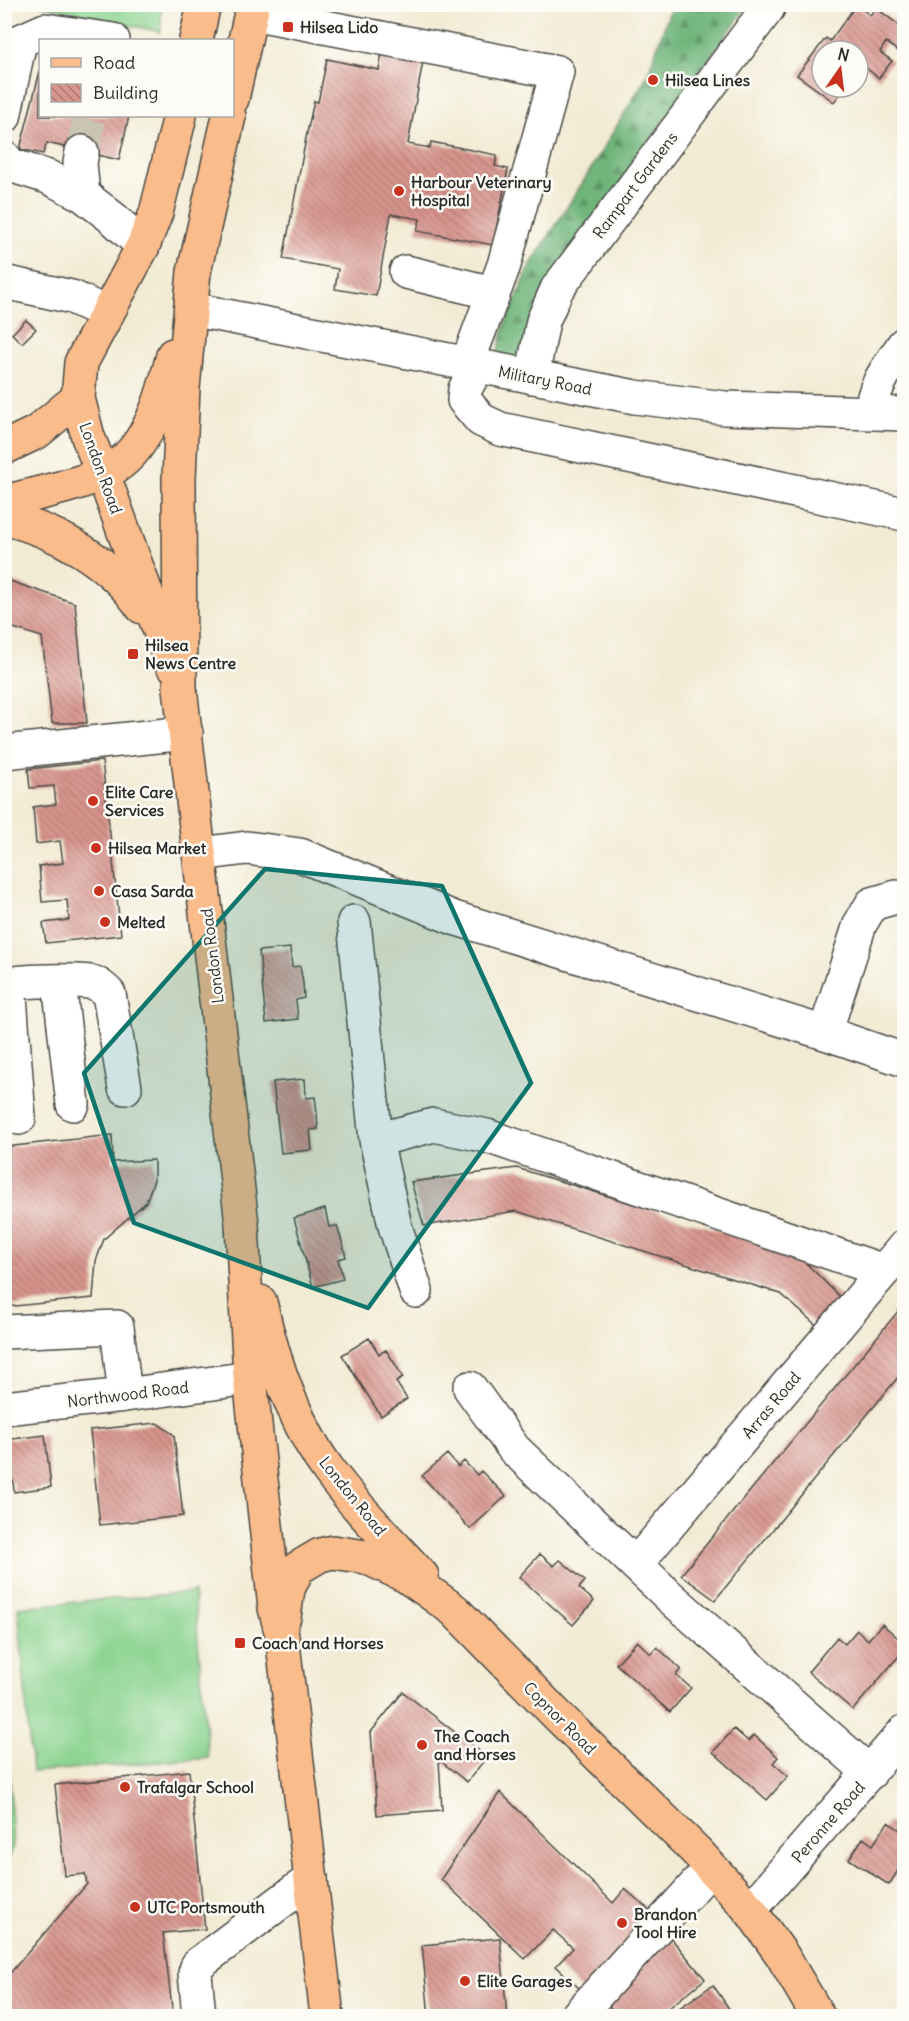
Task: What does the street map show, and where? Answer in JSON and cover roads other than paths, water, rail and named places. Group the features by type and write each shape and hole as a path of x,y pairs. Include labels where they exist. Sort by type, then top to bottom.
{"main road":[{"path":"193,39 204,4"},
{"path":"234,90 253,9"},
{"name":"London Road","path":"180,117 156,213 143,246 81,363 78,398 88,437 180,688"},
{"name":"London Road","path":"229,117 194,272 183,388 179,477 180,688 242,1224 250,1378 275,1608 282,1635"},
{"path":"4,502 103,474 122,463 137,445 152,419 167,377 194,272"},
{"path":"4,448 37,432 78,398"},
{"name":"London Road","path":"4,518 35,528 72,545 116,575 130,589 146,613 180,688"},
{"name":"London Road","path":"242,1224 264,1319 285,1386 307,1436 329,1471 351,1498 454,1610"},
{"name":"Copnor Road","path":"282,1635 288,1589 298,1568 320,1554 333,1552 366,1557 414,1581 454,1610 711,1868 750,1910 782,1955 818,2016"},
{"path":"282,1635 327,2016"}],"street":[{"path":"192,4 193,39"},
{"name":"Rampart Gardens","path":"532,377 543,321 557,289 768,8"},
{"path":"253,9 557,72 504,265 465,389 464,400 481,420 500,429 904,514"},
{"path":"4,117 20,41 45,30 106,39"},
{"path":"82,152 80,163 83,195"},
{"path":"4,157 10,165 48,177 83,195 143,246"},
{"path":"406,272 493,294"},
{"path":"4,282 72,297 106,313"},
{"name":"Military Road","path":"191,309 671,403 781,411 904,414"},
{"path":"871,413 872,399 878,382 904,344"},
{"path":"4,752 186,733"},
{"path":"200,854 247,848 300,855 454,918 825,1033 904,1060"},
{"path":"825,1033 860,924 872,904 896,897 904,898"},
{"path":"354,922 376,1140 395,1226 416,1291"},
{"path":"59,982 74,1104"},
{"path":"19,1118 7,984 92,982 110,994 125,1088"},
{"path":"376,1140 434,1125 487,1136 894,1259"},
{"name":"Arras Road","path":"636,1564 894,1259"},
{"path":"4,1332 117,1327 125,1395"},
{"name":"Northwood Road","path":"4,1408 250,1378"},
{"path":"470,1388 514,1449 670,1597 870,1773"},
{"name":"Peronne Road","path":"750,1910 904,1732"},
{"path":"578,2016 711,1868"},
{"path":"199,2016 195,1973 198,1964 311,1879"}],"tunnel":[{"path":"82,152 90,117"}],"place":[{"name":"Hilsea Lido","path":"288,27"},
{"name":"Hilsea Lines","path":"653,80"},
{"name":"Harbour Veterinary Hospital","path":"399,191"},
{"name":"Hilsea News Centre","path":"133,654"},
{"name":"Elite Care Services","path":"93,801"},
{"name":"Hilsea Market","path":"96,848"},
{"name":"Casa Sarda","path":"99,891"},
{"name":"Melted","path":"105,922"},
{"name":"Coach and Horses","path":"240,1643"},
{"name":"The Coach and Horses","path":"422,1745"},
{"name":"Trafalgar School","path":"125,1787"},
{"name":"UTC Portsmouth","path":"135,1907"},
{"name":"Brandon Tool Hire","path":"622,1923"},
{"name":"Elite Garages","path":"465,1981"}]}
